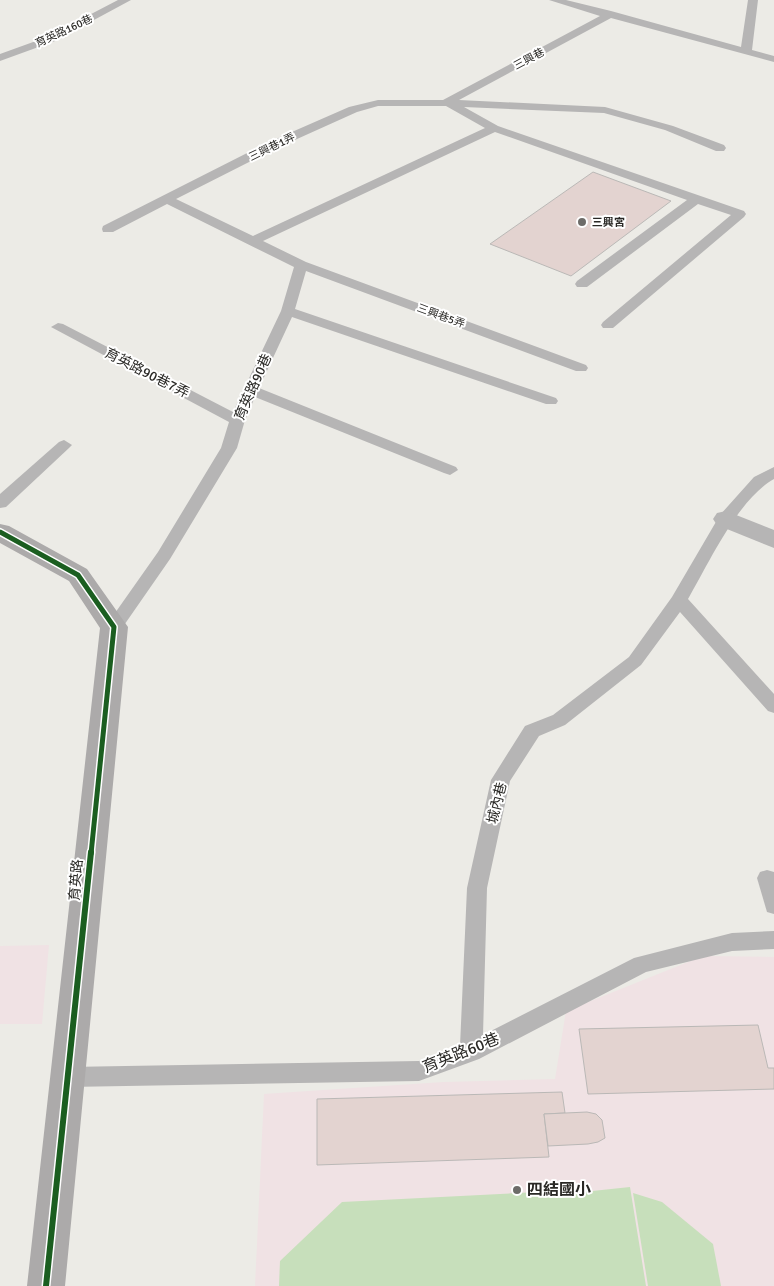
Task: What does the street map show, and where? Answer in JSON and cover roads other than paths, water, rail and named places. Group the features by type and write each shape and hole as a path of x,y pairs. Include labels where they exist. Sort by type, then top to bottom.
{"street":[{"path":"726,519 774,540"},
{"path":"0,532 78,575 114,627"},
{"name":"育英路","path":"46,1286 114,627"}],"lane":[{"name":"育英路160巷","path":"0,58 51,39 126,0"},
{"path":"554,0 774,58"},
{"path":"746,51 753,0"},
{"name":"三興巷","path":"446,103 611,14"},
{"name":"三興巷1弄","path":"108,229 273,145 353,109 378,103 446,103 605,110 669,128 720,148"},
{"path":"446,103 494,128 740,214 608,325"},
{"path":"253,241 494,128"},
{"path":"582,284 696,199"},
{"path":"168,200 301,265"},
{"name":"育英路90巷","path":"114,627 164,555 229,448 237,420 288,311 301,265"},
{"name":"三興巷5弄","path":"301,265 580,368"},
{"path":"288,311 551,401"},
{"name":"育英路90巷7弄","path":"58,327 237,420"},
{"path":"250,390 450,470"},
{"path":"0,503 64,445"},
{"name":"城內巷","path":"471,1052 477,888 501,780 532,732 559,720 595,694 635,661 679,600 726,519 760,480 774,472"},
{"path":"679,600 774,706"},
{"path":"767,878 774,906"},
{"name":"育英路60巷","path":"68,1077 419,1071 471,1052 641,964 732,942 774,940"}],"place":[{"name":"三興宮","path":"582,222"},
{"name":"四結國小","path":"517,1190"}]}
